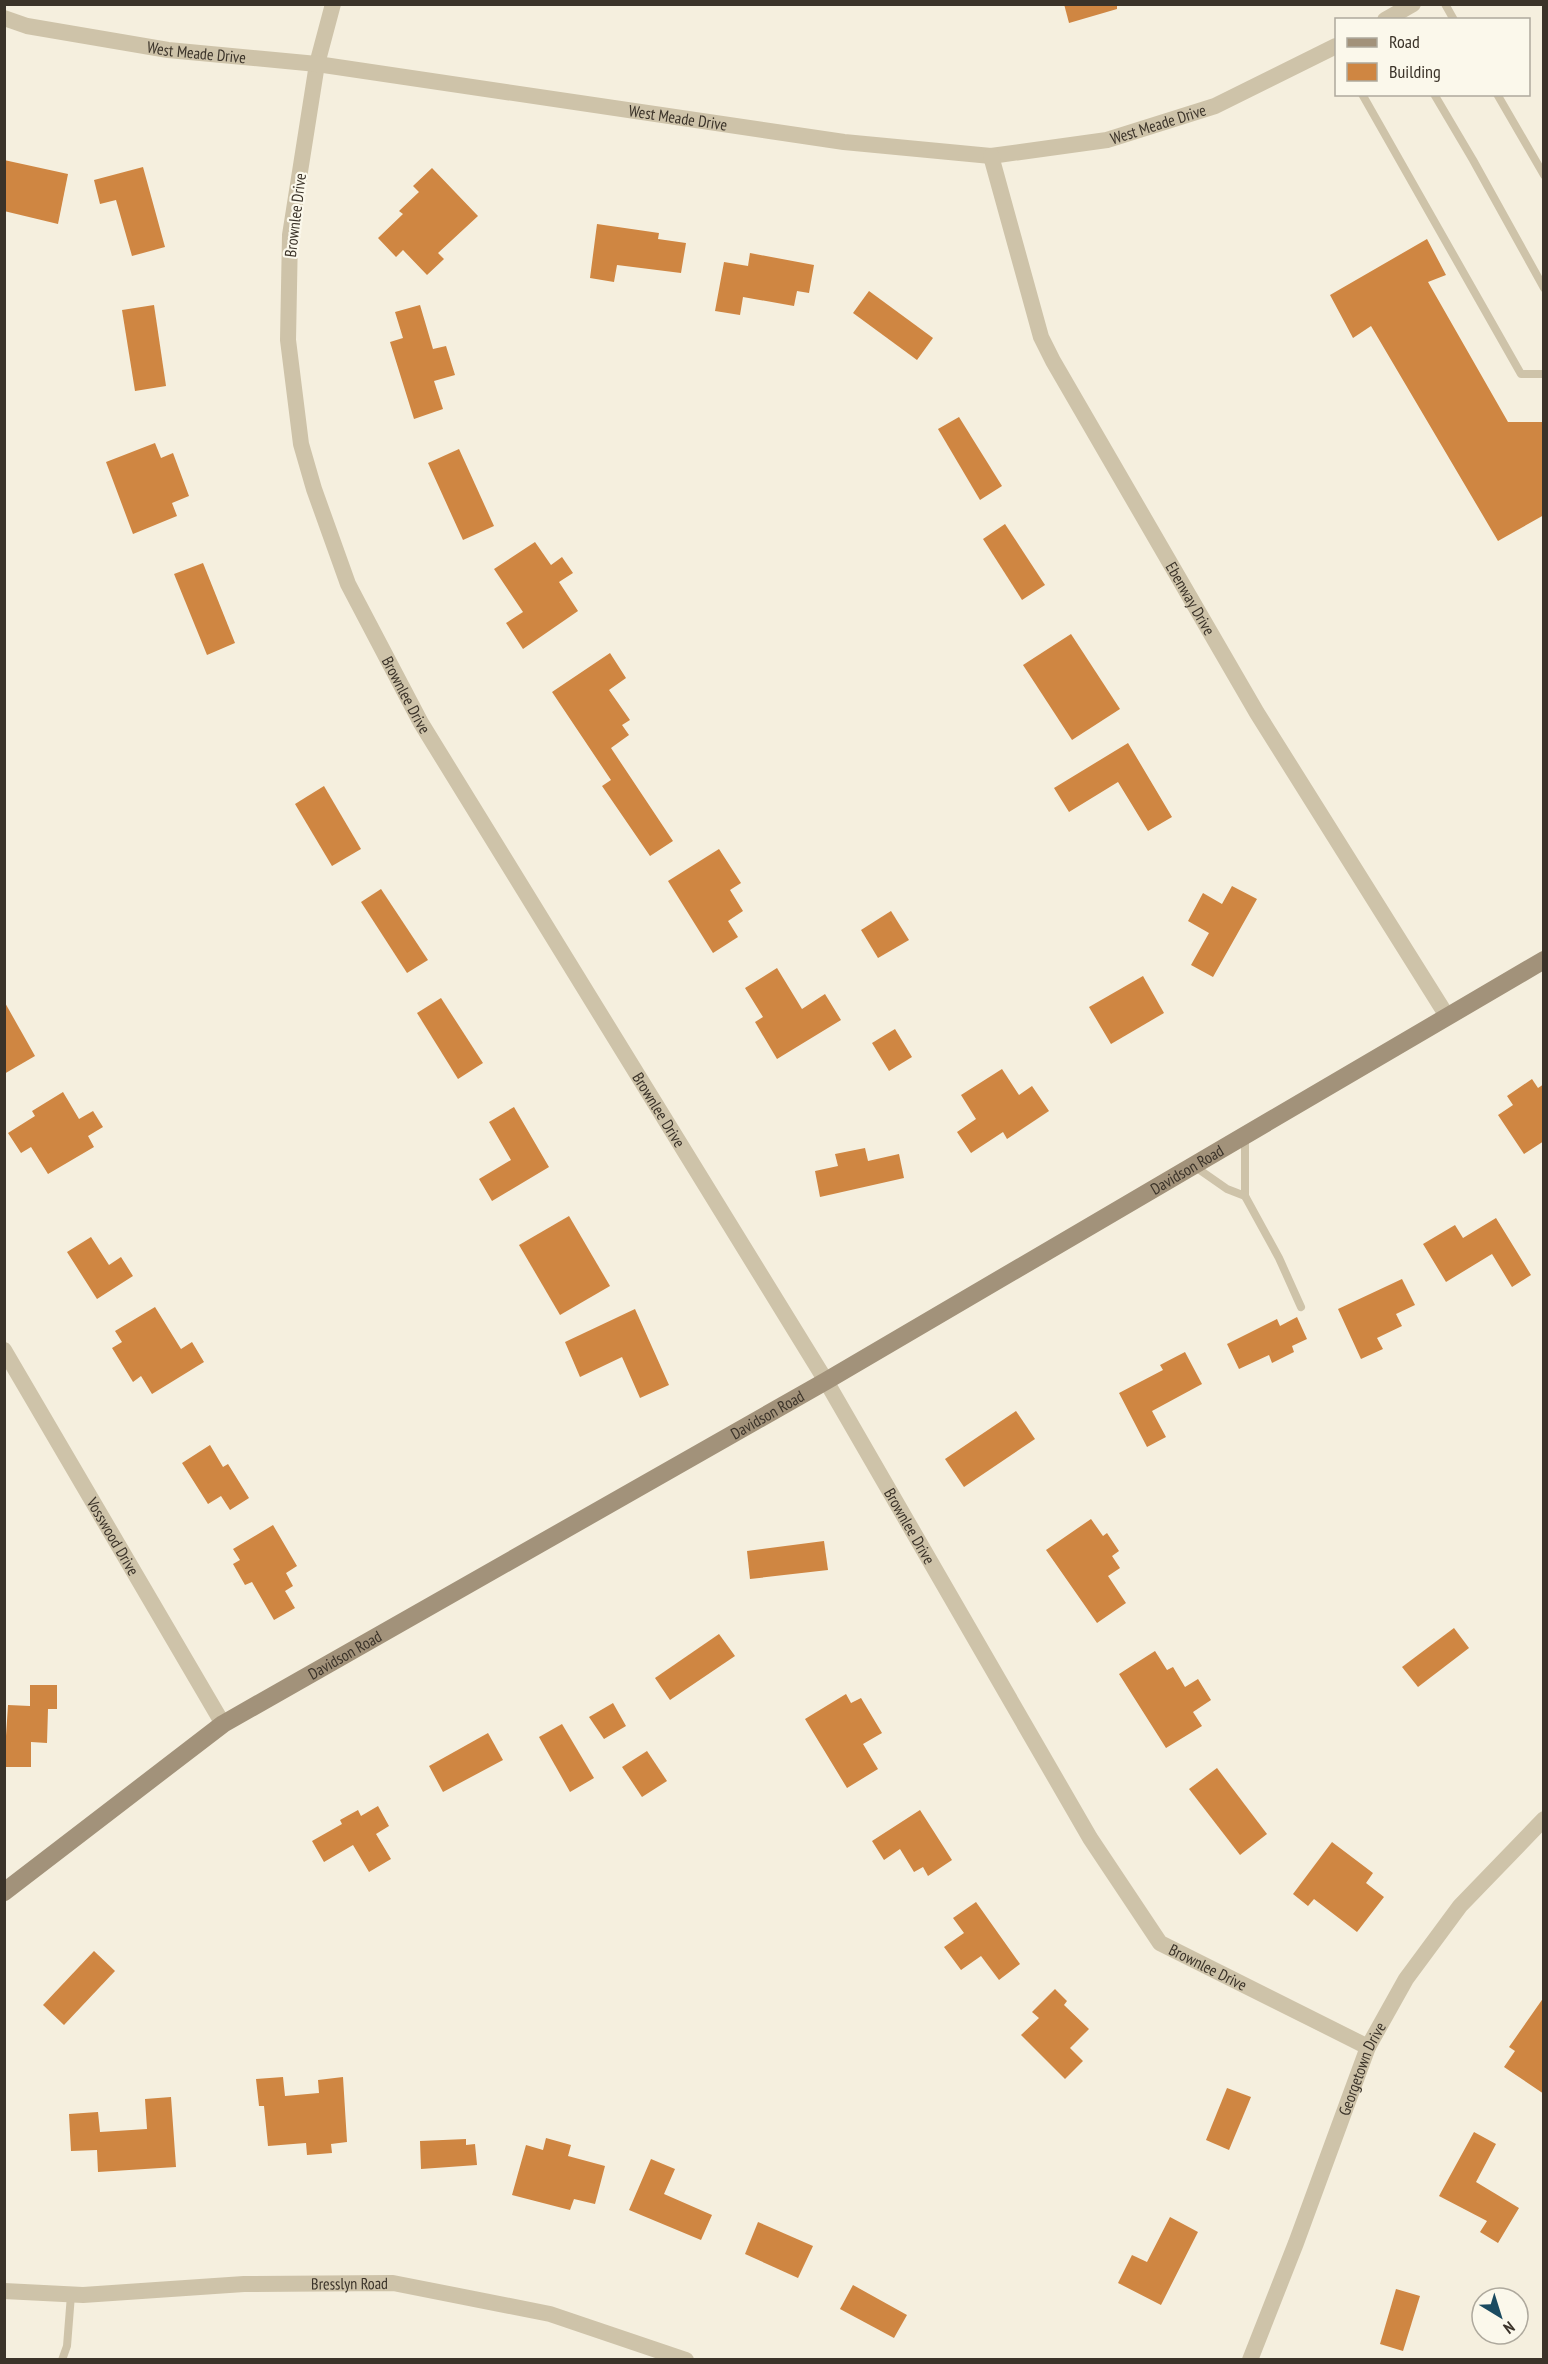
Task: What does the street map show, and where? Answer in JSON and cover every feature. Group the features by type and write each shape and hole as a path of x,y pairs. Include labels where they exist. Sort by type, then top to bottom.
{"street":[{"name":"Brownlee Drive","path":"333,4 317,64 290,235 288,340 301,444 314,489 348,584 422,723 826,1381 1090,1838 1160,1943 1368,2047"},
{"path":"1390,18 1413,4"},
{"name":"West Meade Drive","path":"4,18 27,26 168,50 317,64 833,141 991,156 1107,140 1215,106 1335,48"},
{"name":"Ebenway Drive","path":"991,156 1041,338 1053,361 1257,713 1447,1016"},
{"name":"Davidson Road","path":"4,1892 223,1724 826,1381 1544,960"},
{"name":"Vosswood Drive","path":"4,1350 223,1724"},
{"name":"Georgetown Drive","path":"1250,2360 1296,2244 1368,2047 1406,1979 1460,1906 1544,1819"},
{"name":"Bresslyn Road","path":"4,2291 71,2295 244,2284 393,2283 550,2314 686,2360"}],"lane":[{"path":"1445,4 1453,18"},
{"path":"1363,96 1521,374 1544,374"},
{"path":"1435,96 1544,288"},
{"path":"1498,96 1544,175"},
{"path":"1245,1135 1245,1196 1268,1236 1301,1307"},
{"path":"1193,1165 1227,1189 1245,1196"},
{"path":"62,2360 67,2346 71,2295"}],"building":[{"path":"1064,4 1117,4 1117,9 1069,23"},
{"path":"4,160 68,174 58,224 4,211"},
{"path":"143,167 165,247 132,256 116,200 100,204 94,180"},
{"path":"432,168 478,216 438,253 444,259 427,275 403,250 396,257 378,238 403,214 399,211 419,192 413,186"},
{"path":"597,224 659,233 658,239 686,243 681,273 617,265 614,282 590,278"},
{"path":"1427,239 1446,275 1428,282 1508,422 1544,422 1544,515 1498,541 1371,326 1353,338 1330,295"},
{"path":"750,253 814,265 809,293 797,291 794,306 743,297 740,315 715,311 724,262 748,266"},
{"path":"869,291 933,338 917,360 853,313"},
{"path":"154,305 166,386 135,391 122,310"},
{"path":"420,305 433,349 446,346 455,375 434,381 443,409 414,419 390,342 403,338 395,312"},
{"path":"959,417 1002,486 980,500 938,429"},
{"path":"155,443 161,458 173,453 189,496 172,503 177,516 133,534 106,462"},
{"path":"459,449 494,526 463,540 428,463"},
{"path":"1005,524 1045,585 1022,600 983,539"},
{"path":"535,542 551,565 562,557 573,573 559,582 578,611 523,649 506,623 523,612 494,569"},
{"path":"203,563 235,643 207,655 174,574"},
{"path":"1071,634 1120,709 1072,740 1023,665"},
{"path":"610,653 626,678 609,690 630,720 622,725 629,735 611,748 673,841 650,856 602,786 611,780 552,692"},
{"path":"1128,743 1172,817 1148,831 1118,782 1069,812 1054,788"},
{"path":"324,786 361,849 332,866 295,804"},
{"path":"719,849 741,883 730,890 743,911 728,921 738,937 713,953 668,881"},
{"path":"1232,886 1257,899 1213,977 1191,965 1209,933 1188,921 1203,893 1222,904"},
{"path":"381,889 428,960 407,973 361,902"},
{"path":"891,911 909,940 878,958 861,930"},
{"path":"777,968 802,1009 825,994 841,1020 777,1059 755,1022 763,1017 745,988"},
{"path":"1143,976 1164,1013 1111,1044 1089,1007"},
{"path":"441,998 483,1063 458,1079 417,1013"},
{"path":"4,1001 35,1056 4,1074"},
{"path":"895,1029 912,1057 889,1071 872,1043"},
{"path":"1002,1069 1019,1095 1032,1086 1049,1111 1007,1139 1003,1132 971,1153 957,1132 976,1119 961,1095"},
{"path":"1532,1079 1538,1088 1544,1084 1544,1141 1524,1154 1498,1115 1513,1105 1507,1096"},
{"path":"63,1092 79,1119 93,1111 103,1127 88,1136 94,1147 48,1174 31,1147 21,1153 8,1133 35,1116 32,1111"},
{"path":"514,1107 549,1167 492,1201 479,1179 511,1160 489,1122"},
{"path":"865,1148 868,1161 899,1154 904,1178 820,1197 815,1171 838,1166 835,1154"},
{"path":"569,1216 610,1286 560,1315 519,1245"},
{"path":"1496,1218 1531,1275 1512,1287 1492,1254 1446,1282 1423,1244 1455,1225 1463,1238"},
{"path":"91,1237 109,1265 121,1257 133,1276 97,1299 67,1252"},
{"path":"1402,1279 1415,1305 1396,1314 1402,1326 1377,1338 1383,1349 1361,1359 1338,1309"},
{"path":"155,1307 181,1349 192,1342 204,1362 152,1394 141,1376 133,1382 112,1348 122,1342 115,1331"},
{"path":"635,1309 669,1385 640,1398 622,1357 580,1377 565,1342"},
{"path":"1297,1317 1307,1339 1292,1346 1294,1352 1272,1363 1269,1355 1239,1369 1227,1344 1277,1319 1280,1326"},
{"path":"1185,1352 1202,1384 1152,1411 1166,1437 1147,1447 1119,1393 1163,1370 1160,1365"},
{"path":"1016,1411 1035,1439 964,1487 945,1459"},
{"path":"210,1445 223,1467 228,1464 249,1498 230,1510 221,1496 208,1504 182,1463"},
{"path":"1091,1519 1103,1536 1107,1533 1119,1551 1112,1556 1120,1568 1108,1576 1126,1603 1097,1623 1046,1550"},
{"path":"273,1525 297,1566 286,1573 293,1586 285,1591 295,1608 274,1620 252,1582 245,1585 233,1564 240,1560 233,1549"},
{"path":"824,1541 828,1570 750,1579 747,1551"},
{"path":"1454,1628 1469,1648 1418,1687 1402,1667"},
{"path":"719,1634 735,1656 670,1700 655,1678"},
{"path":"1155,1651 1167,1670 1173,1667 1185,1687 1198,1679 1211,1700 1193,1712 1202,1726 1166,1748 1119,1674"},
{"path":"30,1685 57,1685 57,1709 48,1709 47,1743 31,1742 31,1767 4,1767 8,1705 30,1706"},
{"path":"846,1694 851,1703 861,1698 882,1733 863,1744 878,1769 847,1788 805,1719"},
{"path":"613,1703 626,1726 604,1739 589,1717"},
{"path":"562,1724 594,1778 570,1792 539,1737"},
{"path":"488,1733 503,1760 443,1792 429,1766"},
{"path":"647,1751 667,1781 642,1797 622,1767"},
{"path":"1217,1768 1267,1834 1240,1855 1189,1789"},
{"path":"378,1806 389,1826 376,1834 391,1859 369,1872 353,1845 324,1862 312,1841 342,1824 340,1820 358,1810 361,1816"},
{"path":"920,1810 952,1860 928,1876 923,1867 914,1872 900,1849 884,1860 872,1841"},
{"path":"1332,1842 1373,1873 1366,1883 1384,1897 1357,1932 1314,1899 1308,1906 1293,1894"},
{"path":"976,1902 1020,1964 999,1980 981,1956 961,1970 944,1947 964,1933 953,1918"},
{"path":"94,1951 115,1971 64,2025 43,2005"},
{"path":"1055,1989 1067,2001 1064,2005 1089,2029 1070,2048 1083,2061 1065,2079 1021,2035 1039,2018 1032,2012"},
{"path":"1544,1997 1544,2094 1504,2067 1515,2051 1509,2047"},
{"path":"283,2077 285,2096 319,2093 318,2080 343,2077 347,2142 331,2144 332,2153 307,2155 306,2143 268,2146 264,2106 259,2106 256,2079"},
{"path":"1227,2088 1251,2097 1229,2150 1206,2140"},
{"path":"171,2097 176,2167 98,2172 97,2150 71,2151 69,2114 98,2112 100,2132 147,2129 145,2099"},
{"path":"1474,2132 1496,2144 1476,2182 1519,2208 1498,2243 1480,2232 1487,2221 1439,2196"},
{"path":"546,2138 571,2145 568,2156 605,2166 595,2204 574,2199 570,2210 512,2195 526,2145 543,2150"},
{"path":"466,2139 466,2145 475,2144 477,2165 421,2169 420,2141"},
{"path":"651,2159 675,2169 664,2194 712,2215 701,2240 629,2210"},
{"path":"1170,2217 1198,2232 1161,2305 1118,2283 1132,2255 1147,2262"},
{"path":"758,2222 813,2246 798,2278 745,2254"},
{"path":"853,2285 907,2315 894,2338 840,2309"},
{"path":"1396,2289 1420,2296 1403,2351 1380,2344"}]}
